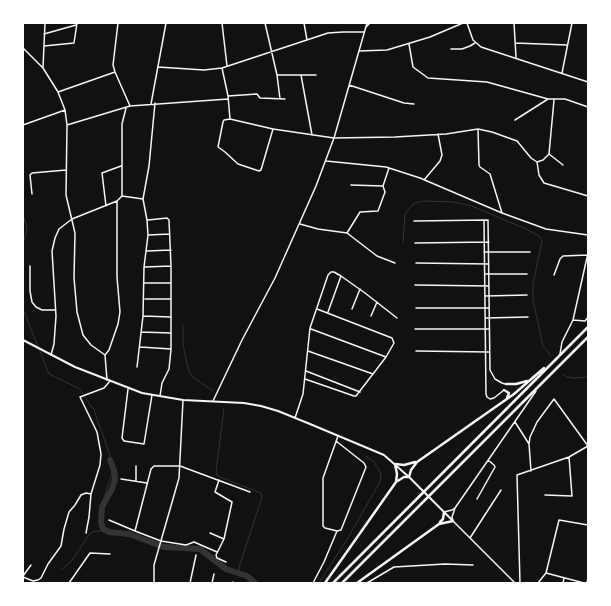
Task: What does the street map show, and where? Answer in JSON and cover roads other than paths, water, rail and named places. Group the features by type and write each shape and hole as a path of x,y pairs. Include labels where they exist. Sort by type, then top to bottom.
{"main road":[{"path":"332,583 588,327"},
{"path":"342,583 588,337"},
{"path":"396,482 404,477 409,477 411,470 418,462 507,398 552,362"},
{"path":"506,384 516,384 529,380"},
{"path":"504,390 509,393 507,398"},
{"path":"325,583 396,482 398,474 395,464 412,464 418,462"},
{"path":"357,583 439,524 443,519 444,512"},
{"path":"439,524 453,521"}],"street":[{"path":"42,68 45,23"},
{"path":"118,23 114,60 115,72 130,106"},
{"path":"151,104 166,23"},
{"path":"222,23 227,66"},
{"path":"265,23 277,75 280,99"},
{"path":"304,23 307,40"},
{"path":"213,401 242,340 275,278 300,224 326,161 367,23"},
{"path":"366,27 370,23"},
{"path":"359,51 387,50 430,37 463,23"},
{"path":"467,23 473,40 481,47 588,82"},
{"path":"514,23 516,58"},
{"path":"562,74 572,23"},
{"path":"44,34 76,24 74,43 44,46"},
{"path":"158,67 204,70 222,68 328,33 364,32"},
{"path":"451,49 462,49 475,43"},
{"path":"515,43 567,45"},
{"path":"408,44 413,67 428,78 487,82 548,99 566,99 588,107"},
{"path":"23,49 42,68 58,92 65,110 67,125 66,195 75,233 74,278 77,312 83,335 87,341 105,355"},
{"path":"222,68 228,96 230,119"},
{"path":"58,92 115,72"},
{"path":"277,75 316,75"},
{"path":"301,75 312,135"},
{"path":"349,85 404,103 414,104"},
{"path":"228,96 257,94 260,98 285,99"},
{"path":"67,125 130,106 155,103 228,99"},
{"path":"515,120 548,99"},
{"path":"537,162 543,160 549,154 554,100"},
{"path":"137,367 143,316 144,267 148,236 143,199 149,166 155,103"},
{"path":"51,355 54,344 55,310 52,251 59,229 72,220 117,201 122,196 122,124 126,108"},
{"path":"23,125 65,110"},
{"path":"273,128 261,170 259,171 238,164 218,147 223,122 224,120 230,119 334,138 395,137 478,129 515,140 531,158 537,162 539,175 544,183 588,196"},
{"path":"478,129 479,165 490,174 502,213"},
{"path":"424,180 440,160 442,155 438,134"},
{"path":"549,154 563,165"},
{"path":"326,161 389,168 424,180 502,213 546,229 588,235"},
{"path":"106,206 102,173 121,166"},
{"path":"347,232 360,212 378,211 385,192 383,186 389,168"},
{"path":"32,194 30,175 32,173 66,170"},
{"path":"351,185 383,186"},
{"path":"122,196 143,199"},
{"path":"106,380 105,355 109,350 118,324 120,312 117,277 117,201"},
{"path":"147,220 168,219 170,234 172,317 171,349 169,369 162,383 160,396"},
{"path":"484,220 486,394 490,399 494,398 504,390"},
{"path":"414,221 488,220 490,370 492,376 498,381 506,384"},
{"path":"300,224 318,229 347,232 377,256 395,263"},
{"path":"148,236 170,234"},
{"path":"415,243 489,242"},
{"path":"146,251 171,250"},
{"path":"484,252 530,252"},
{"path":"554,275 560,259 563,256 588,254 574,320 562,342 560,354"},
{"path":"416,263 489,264"},
{"path":"30,266 30,291 32,302 36,307 42,310 55,310"},
{"path":"144,267 171,266"},
{"path":"295,418 302,399 310,328 328,275 331,272 341,276 360,289 397,318"},
{"path":"485,274 527,274"},
{"path":"328,313 341,276"},
{"path":"144,283 171,283"},
{"path":"415,285 489,286"},
{"path":"352,309 360,289"},
{"path":"485,296 526,295"},
{"path":"144,299 171,299"},
{"path":"371,316 377,302"},
{"path":"416,308 489,308"},
{"path":"305,379 356,396 394,343 392,338 316,309"},
{"path":"143,316 172,317"},
{"path":"485,318 528,317"},
{"path":"574,320 585,321 588,317"},
{"path":"310,328 386,356"},
{"path":"415,329 489,329"},
{"path":"141,332 171,333"},
{"path":"23,340 76,367 128,389 183,400 244,403 261,406 295,418 384,456 395,464 438,505 515,583"},
{"path":"140,347 171,349"},
{"path":"308,351 373,374"},
{"path":"416,351 489,352"},
{"path":"306,370 360,392"},
{"path":"86,533 91,494 100,465 101,450 96,429 80,397 104,388 110,381"},
{"path":"444,512 448,512 454,508 538,387"},
{"path":"128,389 122,438 124,441 144,444 152,395"},
{"path":"520,583 517,475 531,471 568,457 588,446 554,399 537,422 529,444 531,471"},
{"path":"154,583 154,565 179,478 183,400"},
{"path":"515,422 529,444"},
{"path":"337,531 325,528 323,526 323,478 338,436"},
{"path":"313,583 337,531 341,530 366,467 364,463 336,441"},
{"path":"545,495 572,496 568,457"},
{"path":"477,499 495,468 494,465 488,460"},
{"path":"136,466 136,481"},
{"path":"135,531 151,469 154,466 180,466 250,492"},
{"path":"121,479 147,483"},
{"path":"219,480 215,492 232,502 224,539 217,552 217,558 226,562"},
{"path":"470,538 501,490"},
{"path":"31,565 23,577 34,581 41,578 48,564 61,546 64,525 70,510 81,495 86,493 91,494"},
{"path":"453,521 454,508"},
{"path":"109,520 161,542 186,545 194,542 217,552"},
{"path":"538,583 546,573 559,520 588,525"},
{"path":"210,533 224,539"},
{"path":"69,583 90,553 110,554"},
{"path":"190,583 196,555"},
{"path":"367,583 394,567 445,564 473,565"},
{"path":"546,573 584,583"},
{"path":"212,583 214,574"},
{"path":"563,583 564,578"},
{"path":"587,583 588,578"}],"waterway":[{"path":"403,242 405,214 415,203 424,201 453,202 472,206 539,236 542,241 533,284 533,300 543,346 551,356"},
{"path":"23,215 27,227 23,243"},
{"path":"23,309 49,374 80,389 83,393"},
{"path":"183,325 183,345 189,372 193,377 213,391"},
{"path":"563,374 567,377 574,378 588,377"},
{"path":"85,397 94,410 114,467 101,507 99,519 104,530"},
{"path":"224,408 216,472 217,475 261,493 262,497 239,567 240,573"},
{"path":"319,583 346,541 380,482 381,474 378,468 373,461 366,456"},
{"path":"110,460 114,470 115,479 112,489 102,507 101,522 103,529 109,532 129,534 164,547 200,549 226,569 247,576 255,583"},
{"path":"61,570 71,562 92,532 104,530 111,533 134,535 164,548 198,549 207,551 224,569 240,573 253,583"}]}
